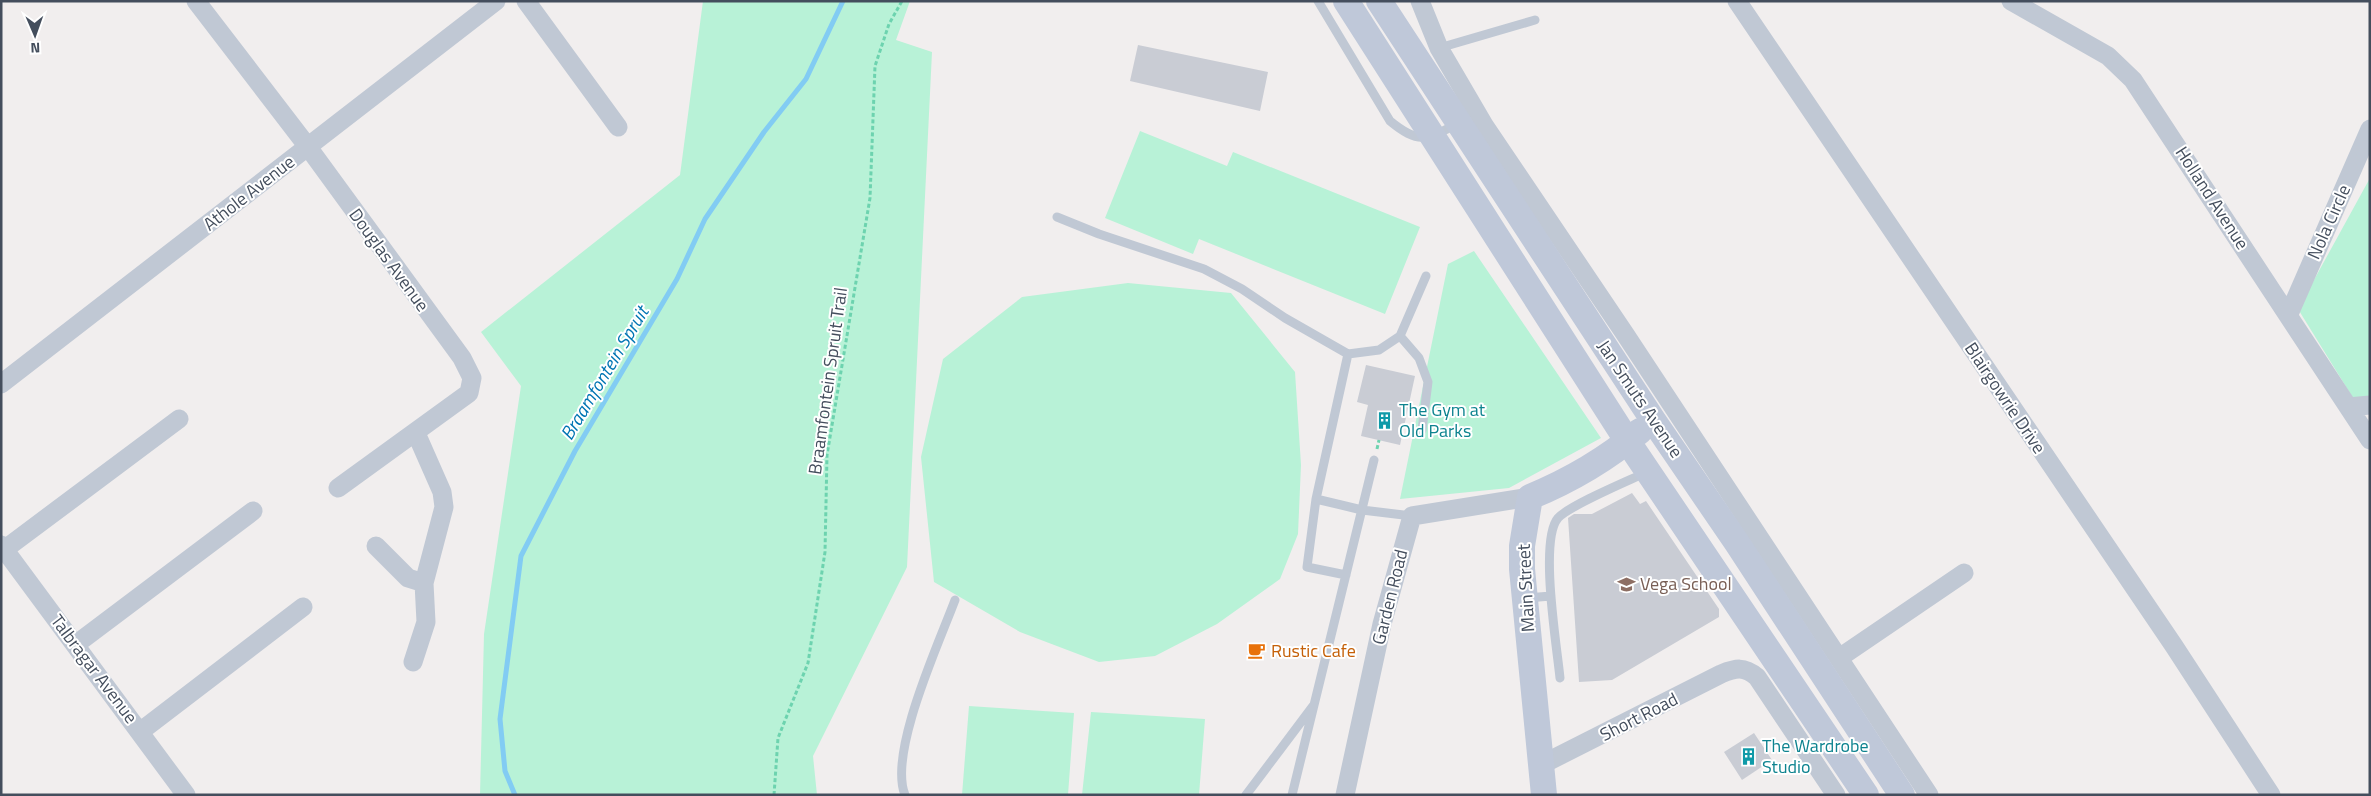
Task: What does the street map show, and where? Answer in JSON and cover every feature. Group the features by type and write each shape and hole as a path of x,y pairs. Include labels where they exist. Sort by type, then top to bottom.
{"main road":[{"name":"Jan Smuts Avenue","path":"1346,1 1431,137 1488,222 1628,442 1866,795"},
{"name":"Jan Smuts Avenue","path":"1380,1 1653,420 1737,543 1902,795"},
{"path":"1530,497 1566,480 1628,442 1653,420"},
{"name":"Main Street","path":"1530,497 1522,546 1524,598 1544,795"}],"street":[{"name":"Douglas Avenue","path":"196,1 308,148 470,370 472,384 469,393 338,488"},
{"name":"Athole Avenue","path":"1,384 496,1"},
{"path":"526,1 618,127"},
{"name":"Jan Smuts Avenue","path":"1420,1 1439,48 1484,125 1625,334 1929,795"},
{"name":"Blairgowrie Drive","path":"1737,1 2174,646 2271,795"},
{"name":"Holland Avenue","path":"2011,1 2108,56 2133,80 2289,314 2370,440"},
{"name":"Nola Circle","path":"2289,314 2370,129"},
{"path":"2348,407 2370,405"},
{"path":"2,549 179,419"},
{"path":"413,662 426,622 424,583 444,507 442,492 416,433"},
{"path":"1412,516 1530,497"},
{"path":"75,645 253,511"},
{"name":"Garden Road","path":"1345,795 1382,624 1412,516"},
{"path":"376,546 408,578 424,583"},
{"name":"Talbragar Avenue","path":"2,549 186,795"},
{"path":"1839,658 1964,573"},
{"path":"140,731 303,607"},
{"name":"Short Road","path":"1542,765 1736,668 1743,668 1758,677 1836,795"}],"lane":[{"path":"1318,1 1390,121 1407,135 1431,137 1458,123"},
{"path":"1439,48 1535,20"},
{"path":"1058,217 1100,234 1204,268 1348,354 1379,350 1400,336 1426,276"},
{"path":"1400,336 1419,358 1428,382 1422,430"},
{"path":"1346,575 1307,566 1316,499 1348,354"},
{"path":"1292,795 1374,460"},
{"path":"1560,678 1551,596 1550,538 1558,518 1565,512 1648,471"},
{"path":"1316,499 1362,510 1412,516"},
{"path":"1524,598 1551,596"},
{"path":"905,795 901,780 902,757 913,714 955,600"},
{"path":"1246,795 1316,702"}],"path":[{"name":"Braamfontein Spruit Trail","path":"774,795 778,738 808,663 825,552 827,455 870,198 875,66 889,24 902,1"}],"green space":[{"path":"703,1 910,1 896,40 932,52 907,567 813,756 817,795 480,795 484,634 521,386 481,332 680,175"},
{"path":"1140,131 1227,166 1233,152 1420,227 1385,314 1199,239 1193,254 1105,218"},
{"path":"2370,178 2370,397 2353,398 2298,309"},
{"path":"1474,251 1601,438 1509,488 1400,499 1448,264"},
{"path":"1128,283 1231,293 1295,372 1301,465 1298,534 1280,579 1217,624 1155,656 1099,662 1020,632 934,582 921,457 943,359 1022,297"},
{"path":"969,706 1074,713 1068,795 962,795"},
{"path":"1091,712 1205,719 1199,795 1082,795"}],"building":[{"path":"1138,45 1268,72 1260,111 1130,81"},
{"name":"The Gym at Old Parks","path":"1366,365 1415,376 1400,445 1361,436 1368,405 1357,402"},
{"path":"1632,493 1640,504 1646,501 1719,609 1719,617 1612,680 1579,682 1568,518 1574,514 1592,514"},
{"name":"The Wardrobe Studio","path":"1754,733 1772,760 1742,780 1724,752"}],"waterway":[{"name":"Braamfontein Spruit","path":"515,795 505,771 500,719 521,556 575,451 677,279 705,219 764,132 806,79 843,1"}],"place":[{"name":"The Gym at Old Parks","path":"1385,420"},
{"name":"Vega School","path":"1626,584"},
{"name":"Rustic Cafe","path":"1257,651"},
{"name":"The Wardrobe Studio","path":"1748,756"}]}
